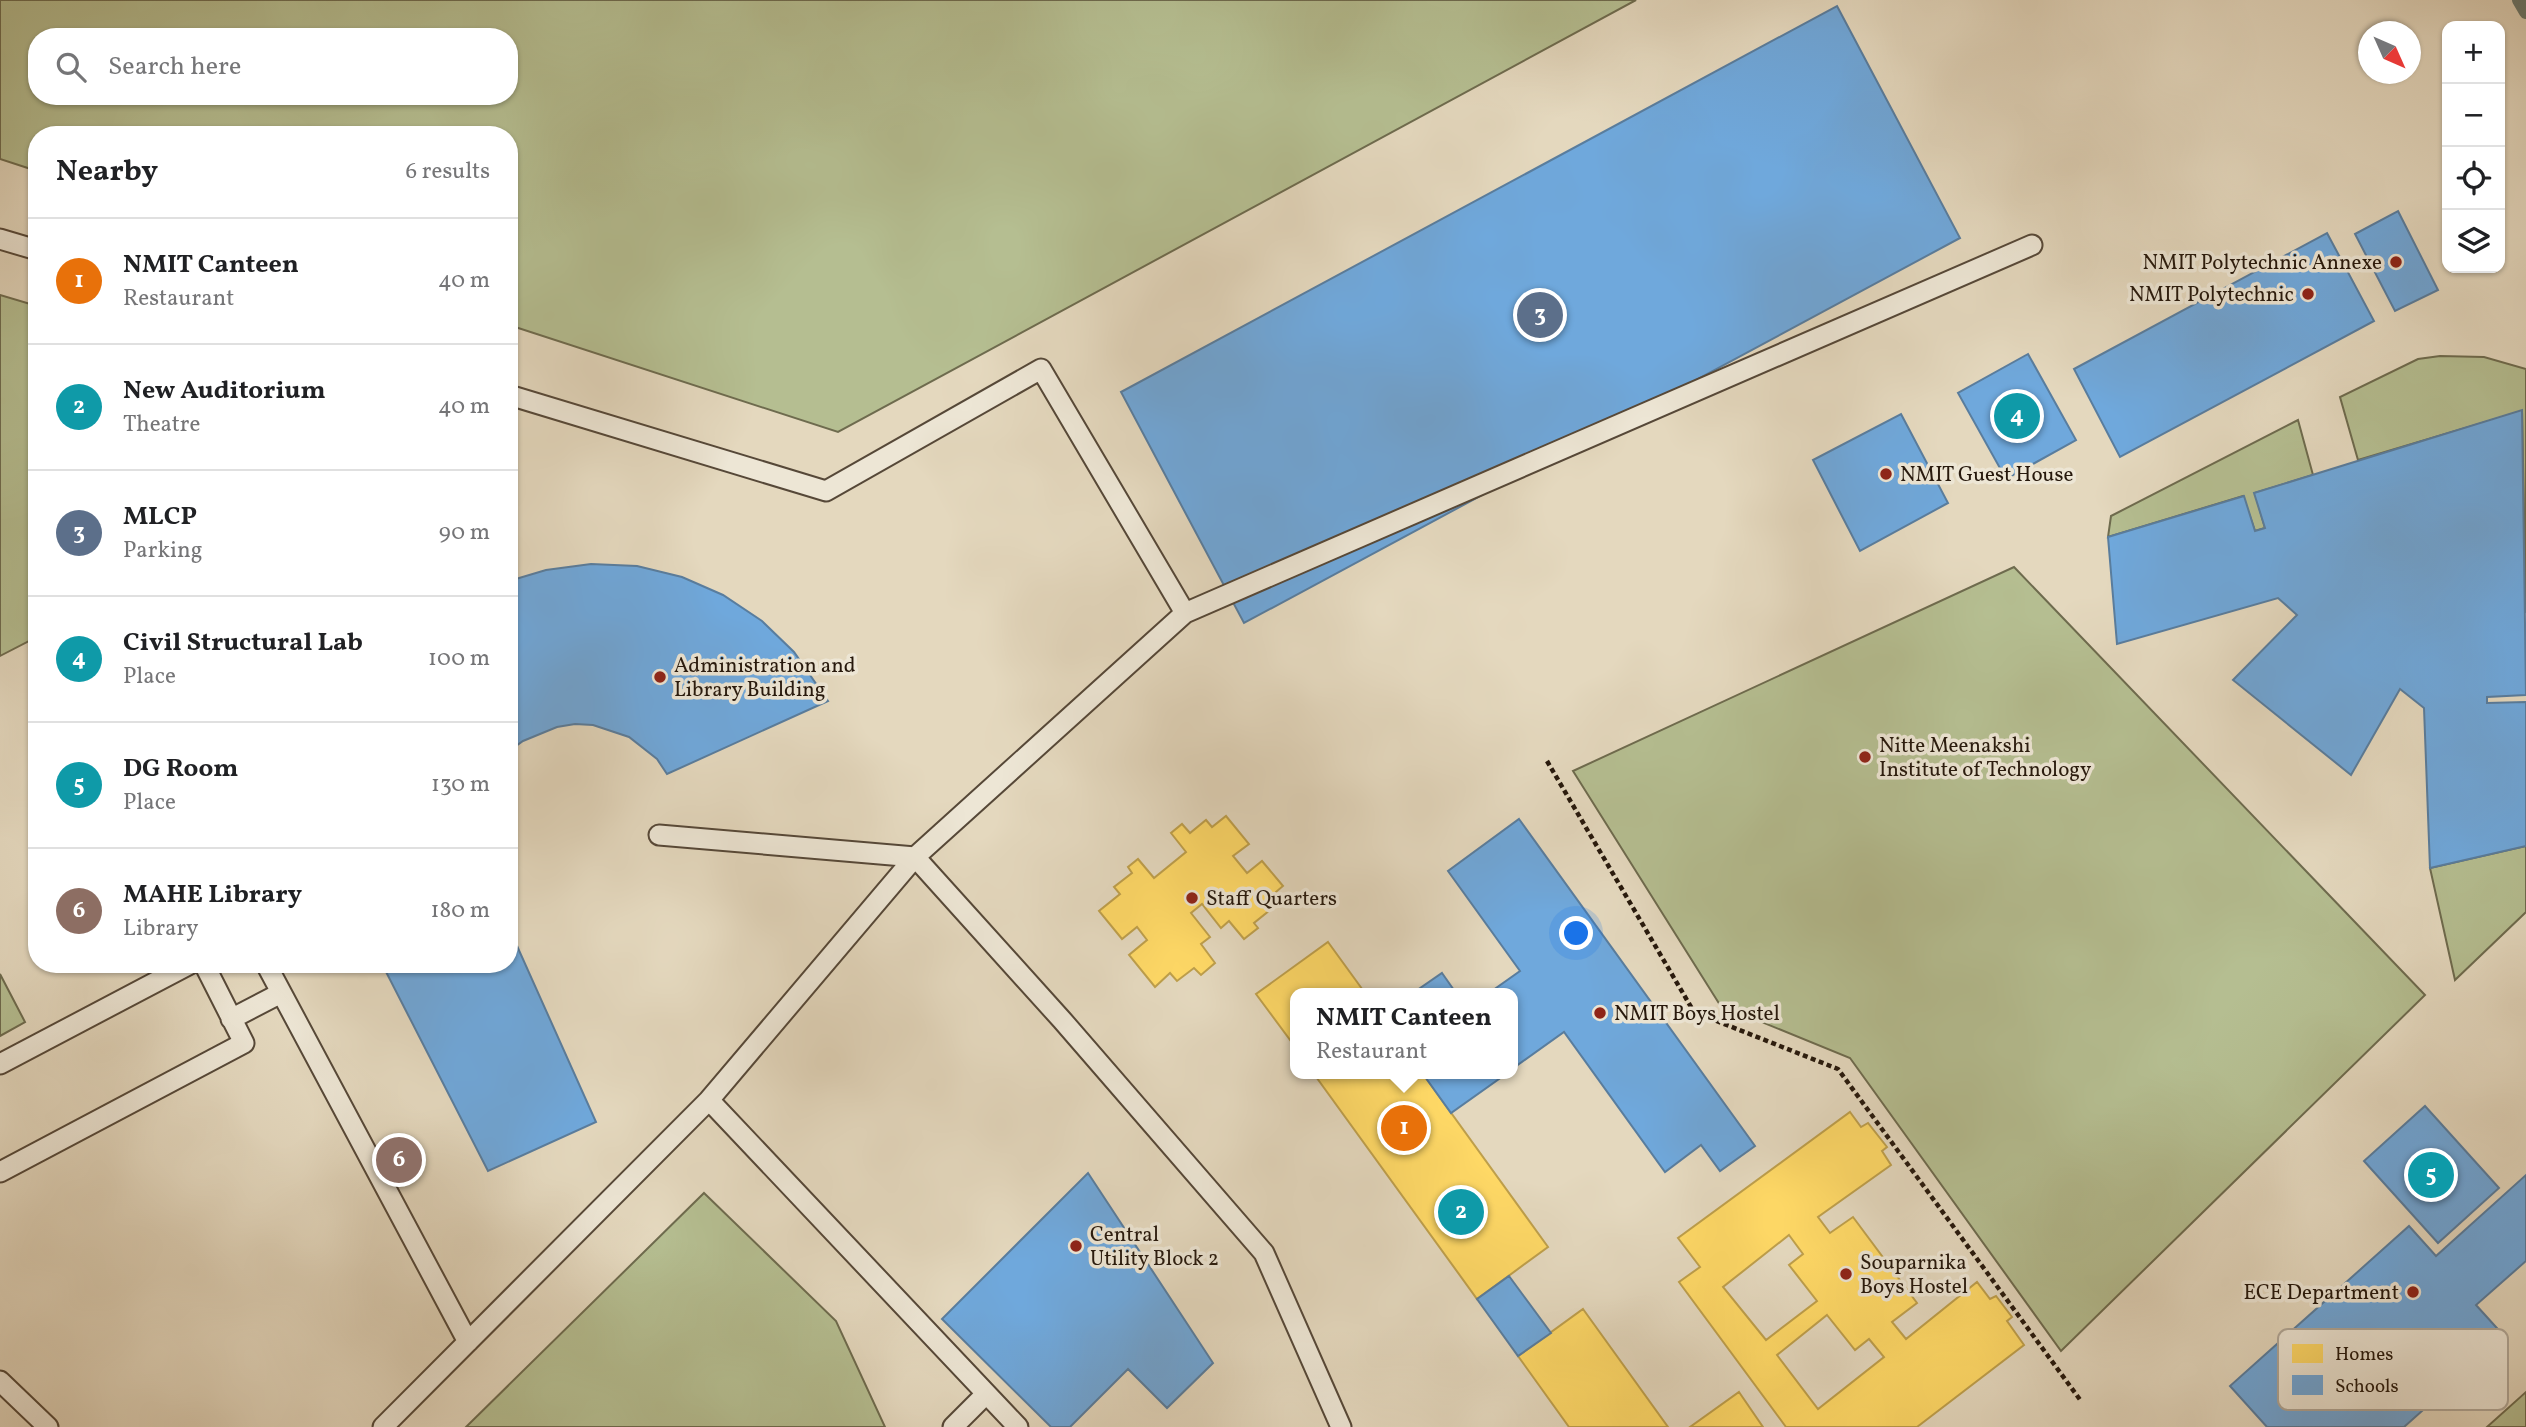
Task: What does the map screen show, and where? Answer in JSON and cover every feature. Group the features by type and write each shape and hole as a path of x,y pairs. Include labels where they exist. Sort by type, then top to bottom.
{"lane":[{"path":"0,239 28,247"},
{"path":"383,1427 709,1100 915,857 1185,613 2032,245"},
{"path":"518,398 826,491 1041,369 1185,613"},
{"path":"659,835 915,857 1062,1020 1264,1253 1341,1427"},
{"path":"0,1064 173,973"},
{"path":"0,1172 244,1043 209,973"},
{"path":"271,973 468,1342"},
{"path":"232,1019 281,993"},
{"path":"709,1100 1018,1427"},
{"path":"0,1381 48,1427"},
{"path":"953,1427 986,1394"}],"path":[{"path":"1547,761 1694,1012 1838,1069 2081,1401"}],"green space":[{"path":"0,0 1636,0 838,432 518,328 518,126 28,126 28,168 0,159"},
{"path":"0,295 28,303 28,642 0,656"},
{"path":"2440,356 2484,357 2526,369 2526,613 2522,411 2358,460 2340,397 2418,359"},
{"path":"2298,420 2313,475 2255,493 2265,528 2255,531 2243,496 2108,537 2111,516"},
{"path":"2014,567 2425,995 2061,1351 1850,1058 1720,1005 1573,771"},
{"path":"2526,846 2526,912 2455,980 2430,868"},
{"path":"0,974 25,1022 0,1036"},
{"path":"704,1193 836,1321 885,1427 466,1427"},
{"path":"2526,1392 2526,1427 2487,1427 2508,1410"}],"building: Homes":[{"name":"Staff Quarters","path":"1226,816 1249,844 1233,856 1247,873 1262,861 1283,886 1264,902 1270,910 1254,923 1258,928 1244,939 1229,921 1221,928 1202,904 1191,913 1210,937 1201,944 1215,963 1201,975 1194,968 1177,981 1170,973 1155,987 1129,955 1147,940 1137,927 1122,939 1099,911 1120,894 1114,887 1132,873 1128,867 1138,859 1154,878 1186,852 1171,833 1182,824 1190,833 1206,820 1212,827"},
{"path":"1328,942 1361,988 1290,988 1290,1040 1256,994"},
{"path":"1318,1079 1427,1079 1548,1247 1477,1299"},
{"name":"Souparnika Boys Hostel","path":"1850,1112 1861,1127 1868,1123 1887,1147 1882,1151 1891,1165 1818,1217 1830,1233 1853,1217 1917,1303 1892,1322 1906,1339 1977,1282 1990,1299 1996,1296 2012,1317 2007,1321 2024,1345 1917,1427 1786,1427 1679,1282 1700,1267 1678,1238","holes":["1789,1235 1803,1254 1789,1265 1817,1301 1766,1340 1723,1287","1827,1315 1855,1350 1869,1339 1884,1357 1818,1409 1777,1355"]},
{"path":"1583,1309 1668,1427 1569,1427 1518,1356"},
{"path":"1739,1392 1763,1427 1690,1427"}],"building: Schools":[{"path":"1837,6 1960,238 1244,623 1121,392"},
{"name":"NMIT Polytechnic Annexe","path":"2398,211 2438,290 2395,311 2355,234"},
{"path":"2327,233 2374,321 2120,457 2074,369"},
{"path":"2028,354 2076,440 2006,479 1958,393"},
{"path":"2522,410 2526,695 2487,697 2487,703 2526,702 2526,846 2430,868 2424,708 2400,689 2351,775 2233,680 2297,615 2278,598 2117,644 2108,537 2244,496 2255,531 2265,528 2254,493"},
{"path":"1901,414 1948,503 1860,551 1813,460"},
{"name":"Administration and Library Building","path":"591,564 637,566 682,577 723,595 762,621 794,652 828,701 667,774 657,759 629,737 593,725 557,727 518,745 518,578 546,570"},
{"path":"1519,819 1755,1146 1720,1171 1701,1145 1665,1172 1564,1032 1518,1065 1518,988 1496,988 1520,971 1448,871"},
{"path":"518,948 596,1122 488,1171 387,973 518,973"},
{"path":"1442,973 1452,988 1420,988"},
{"path":"1427,1079 1499,1079 1451,1113"},
{"path":"2425,1106 2499,1188 2438,1243 2364,1161"},
{"name":"Central Utility Block 2","path":"1088,1173 1213,1363 1167,1408 1128,1369 1070,1427 1051,1427 942,1319"},
{"path":"2526,1175 2526,1261 2476,1305 2498,1329 2294,1329 2409,1226 2436,1256"},
{"path":"1509,1276 1551,1333 1518,1356 1477,1299"},
{"path":"2278,1343 2278,1410 2423,1410 2404,1427 2267,1427 2230,1386"}],"waterway":[{"path":"2519,0 2526,12"}],"place":[{"name":"NMIT Polytechnic Annexe","path":"2396,262"},
{"name":"NMIT Polytechnic","path":"2308,294"},
{"name":"MLCP","path":"1540,315"},
{"name":"Civil Structural Lab","path":"2017,416"},
{"name":"NMIT Guest House","path":"1886,474"},
{"name":"Administration and Library Building","path":"660,677"},
{"name":"Nitte Meenakshi Institute of Technology","path":"1865,757"},
{"name":"Staff Quarters","path":"1192,898"},
{"name":"NMIT Boys Hostel","path":"1600,1013"},
{"name":"NMIT Canteen","path":"1404,1128"},
{"name":"MAHE Library","path":"399,1160"},
{"name":"DG Room","path":"2431,1175"},
{"name":"New Auditorium","path":"1461,1212"},
{"name":"Central Utility Block 2","path":"1076,1246"},
{"name":"Souparnika Boys Hostel","path":"1846,1274"},
{"name":"ECE Department","path":"2413,1292"}]}
